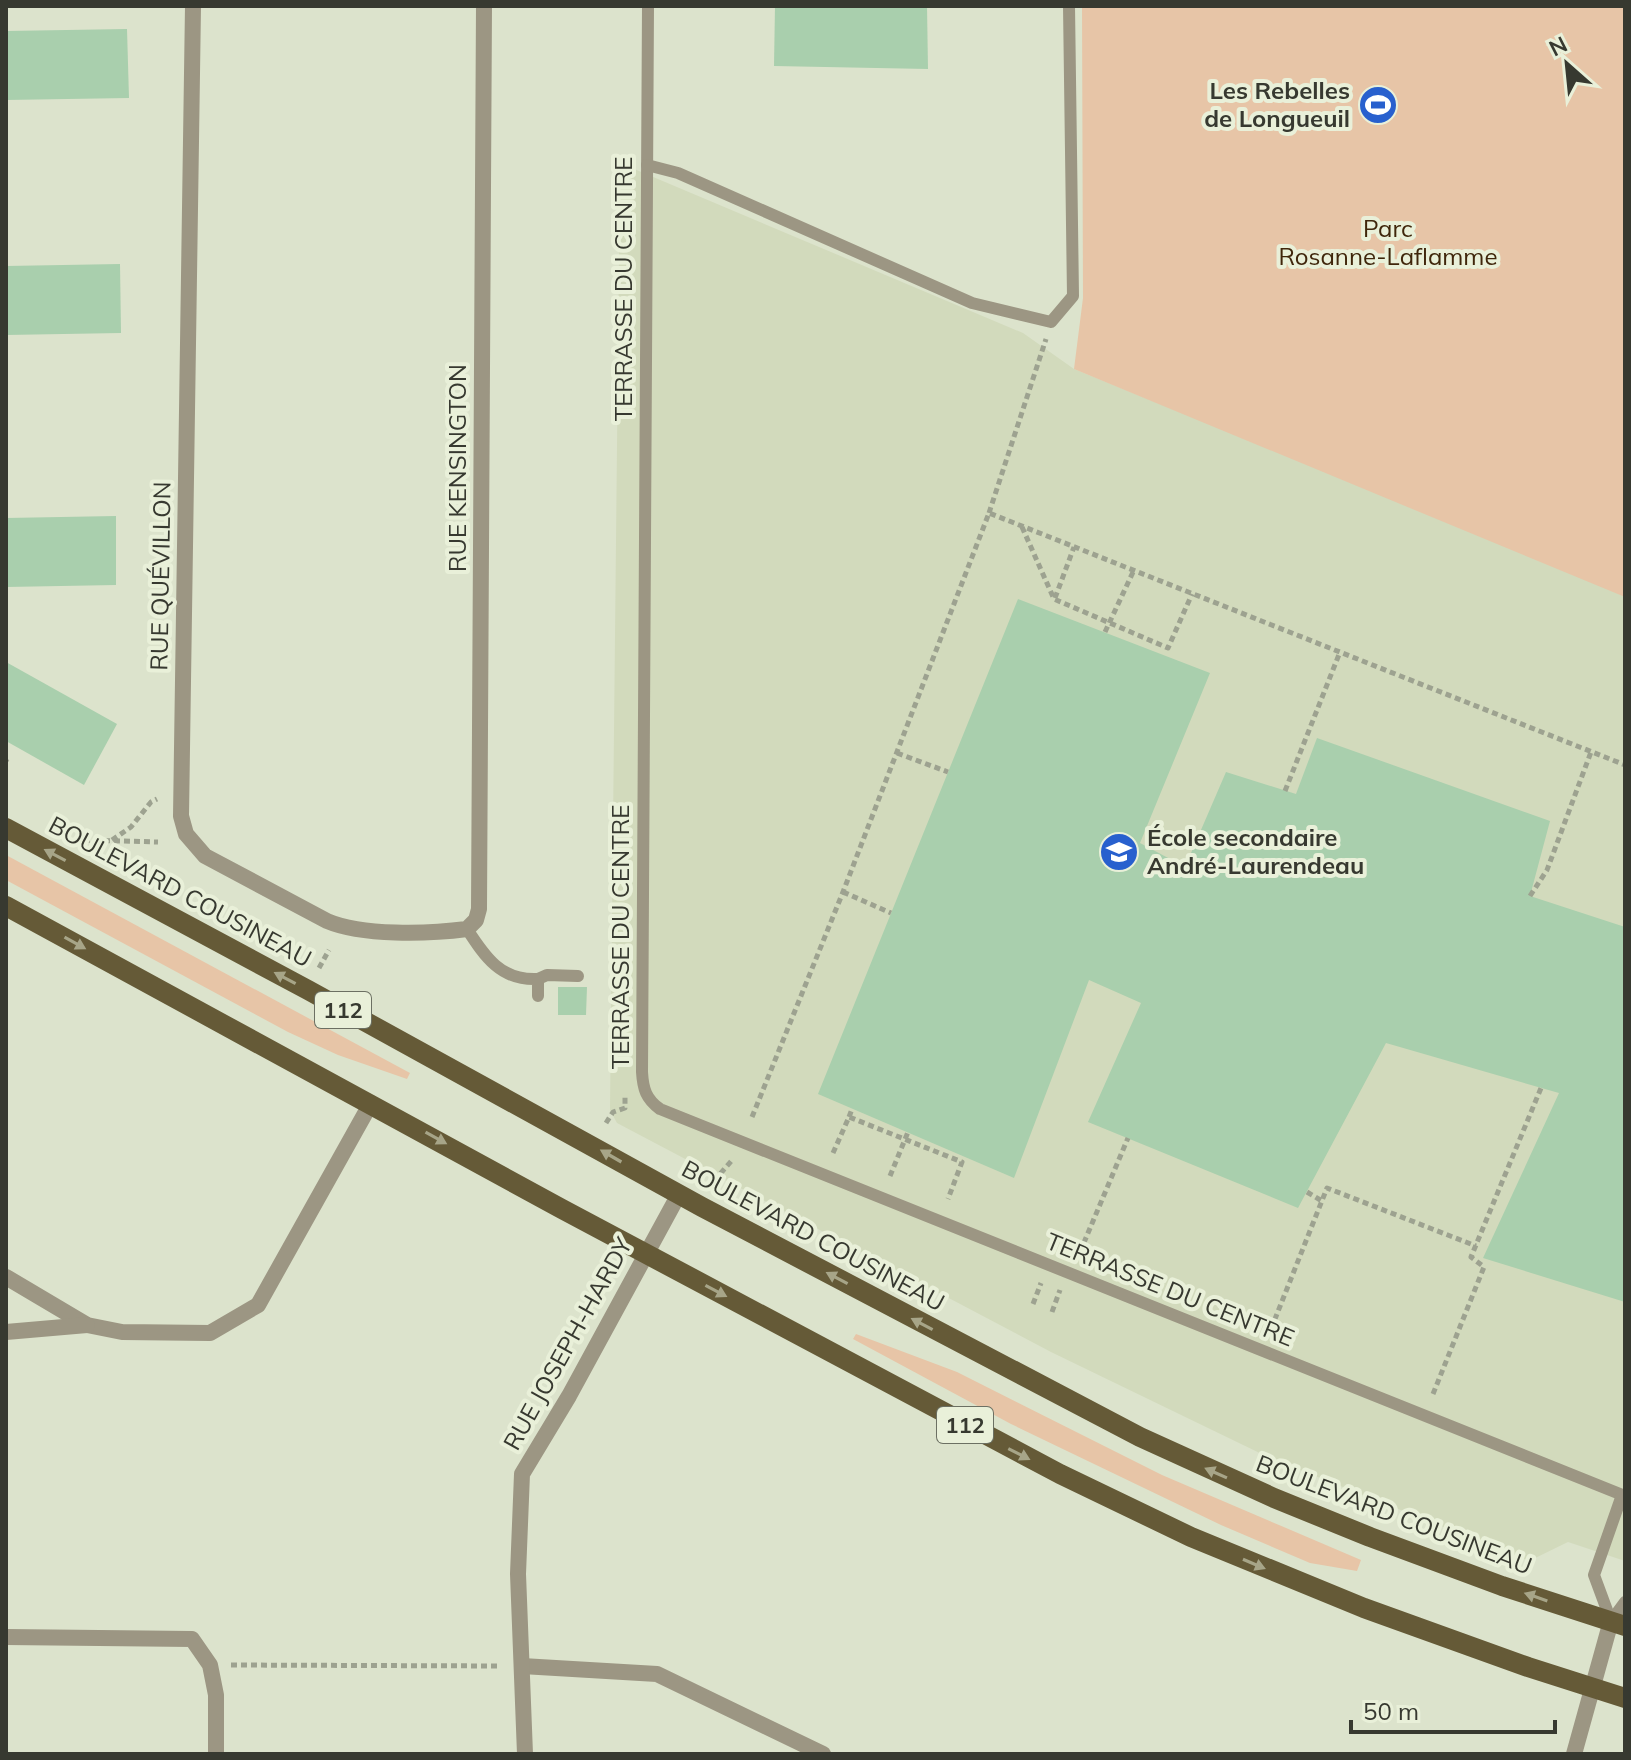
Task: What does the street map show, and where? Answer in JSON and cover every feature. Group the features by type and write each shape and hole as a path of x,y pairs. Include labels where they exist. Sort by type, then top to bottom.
{"main road":[{"name":"BOULEVARD COUSINEAU","path":"6,828 1057,1396 1193,1463 1384,1543 1618,1624"},
{"name":"112","path":"6,906 1005,1447 1180,1532 1420,1630 1625,1698"}],"street":[{"name":"RUE QUÉVILLON","path":"193,6 183,825 192,843 205,856 339,926 373,931 468,928"},
{"name":"RUE KENSINGTON","path":"468,928 478,915 479,900 484,6"},
{"path":"6,1332 87,1325 122,1332 210,1333 258,1305 371,1103"},
{"name":"RUE JOSEPH-HARDY","path":"525,1754 518,1574 522,1474 569,1396 679,1194"},
{"path":"6,1277 87,1325"},
{"path":"1574,1754 1592,1689 1618,1624"},
{"path":"6,1637 192,1639 210,1665 216,1695 216,1754"},
{"path":"522,1666 657,1674 823,1754"}],"lane":[{"name":"TERRASSE DU CENTRE","path":"648,6 642,1072 643,1086 649,1100 660,1109 1623,1496"},
{"path":"647,165 678,173 972,303 1051,322 1073,296 1069,6"},
{"path":"468,928 482,953 503,972 514,977 578,976"},
{"path":"538,979 538,996"},
{"path":"1618,1624 1594,1575 1623,1496"},
{"path":"1618,1624 1625,1602"}],"path":[{"path":"752,1117 843,892 989,513 1051,322"},
{"path":"989,513 1625,765"},
{"path":"1022,526 1054,599 1168,648 1192,594"},
{"path":"1054,599 1074,547"},
{"path":"1105,632 1134,570"},
{"path":"1285,791 1340,652"},
{"path":"1530,896 1547,870 1591,752"},
{"path":"897,753 948,772"},
{"path":"112,841 131,827 157,799"},
{"path":"84,840 158,842"},
{"path":"843,892 891,913"},
{"path":"319,968 329,950"},
{"path":"1433,1394 1484,1267 1471,1257 1541,1088"},
{"path":"606,1123 611,1114 621,1109"},
{"path":"833,1153 852,1109"},
{"path":"849,1117 963,1158 948,1199"},
{"path":"890,1176 908,1132"},
{"path":"1080,1252 1128,1138"},
{"path":"714,1181 733,1159"},
{"path":"1271,1329 1327,1188 1476,1246"},
{"path":"1307,1192 1322,1201"},
{"path":"210,1665 522,1666"}],"shaded area":[{"name":"École secondaire André-Laurendeau","path":"620,163 1023,333 1074,369 1625,593 1625,1561 1568,1542 1529,1561 1270,1458 1051,1352 617,1123 610,1110"}],"green space":[{"name":"Parc Rosanne-Laflamme","path":"1082,6 1625,6 1625,597 1074,369 1083,298"},
{"path":"6,855 410,1073 407,1079 338,1055 288,1032 6,880"},
{"path":"856,1334 957,1372 1162,1475 1361,1560 1357,1571 1310,1563 1221,1525 1011,1424 853,1339"}],"building":[{"path":"775,6 927,6 928,69 774,66"},
{"path":"127,29 129,98 6,100 6,31"},
{"path":"120,264 121,333 6,335 6,266"},
{"path":"116,516 116,585 6,587 6,518"},
{"path":"1018,599 1210,673 1140,843 1185,867 1226,772 1296,794 1317,738 1550,821 1530,896 1625,927 1625,1302 1483,1258 1559,1093 1386,1043 1298,1208 1088,1122 1141,1003 1089,980 1014,1178 818,1094"},
{"path":"6,662 117,724 84,785 6,741"},
{"path":"558,987 587,987 586,1015 558,1015"}],"place":[{"name":"Les Rebelles de Longueuil","path":"1378,105"},
{"name":"École secondaire André-Laurendeau","path":"1119,852"}]}
